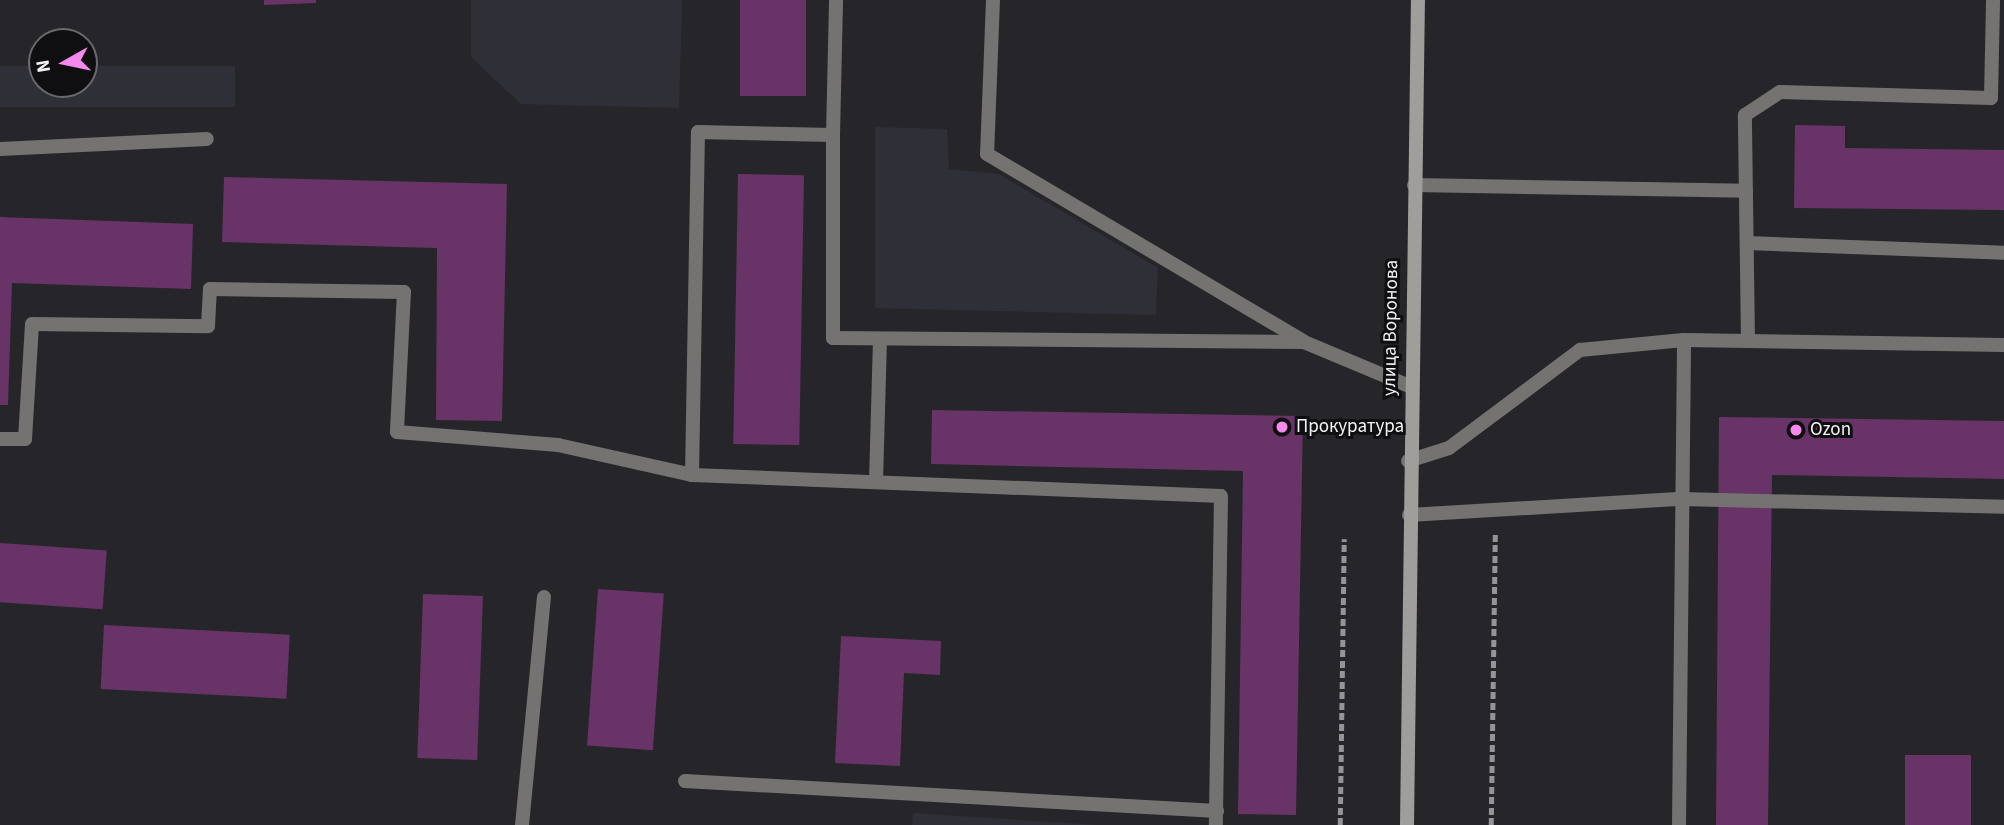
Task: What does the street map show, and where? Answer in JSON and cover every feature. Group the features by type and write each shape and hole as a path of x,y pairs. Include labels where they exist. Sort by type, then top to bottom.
{"street":[{"path":"836,0 833,338 1304,342"},
{"path":"993,0 987,154 1304,342 1409,386"},
{"name":"улица Воронова","path":"1407,825 1409,386 1418,0"},
{"path":"1748,341 1745,115 1780,92 1991,97 1993,0"},
{"path":"692,475 698,132 833,135"},
{"path":"0,149 207,139"},
{"path":"1414,185 1746,191"},
{"path":"1747,243 2004,253"},
{"path":"0,439 25,439 32,324 208,326 210,289 404,292 397,432 558,445 692,475 1221,496 1217,818 685,781"},
{"path":"876,482 880,338"},
{"path":"1679,825 1684,340"},
{"path":"1408,461 1449,448 1580,350 1684,340 2004,345"},
{"path":"1409,515 1682,499 2004,507"},
{"path":"522,825 544,597"}],"path":[{"path":"1491,825 1495,529"},
{"path":"1340,825 1344,539"}],"shaded area":[{"path":"471,0 682,0 679,108 521,104 471,57"},
{"path":"0,66 28,66 28,98 98,98 98,66 235,66 235,107 0,107"},
{"path":"875,127 947,129 949,169 999,174 1158,268 1156,315 875,308"},
{"path":"913,813 1097,825 912,825"}],"building":[{"path":"264,0 316,0 316,3 264,5"},
{"path":"740,0 806,0 806,96 740,96"},
{"path":"1795,125 1845,126 1845,148 2004,150 2004,210 1794,208"},
{"path":"738,174 804,175 799,445 733,444"},
{"path":"224,177 507,184 502,421 436,420 437,248 222,242"},
{"path":"0,217 193,224 191,289 12,283 8,405 0,405"},
{"path":"932,410 1303,416 1296,815 1238,814 1243,471 931,464"},
{"path":"1719,417 2004,421 2004,479 1772,475 1768,825 1716,825"},
{"path":"0,543 107,550 103,609 0,602"},
{"path":"598,589 664,594 653,750 587,746"},
{"path":"423,594 483,596 477,760 417,758"},
{"path":"104,625 290,635 286,699 101,689"},
{"path":"841,636 941,641 940,675 904,673 900,766 835,763"},
{"path":"1905,755 1971,755 1971,825 1905,825"}],"place":[{"name":"Прокуратура","path":"1282,427"},
{"name":"Ozon","path":"1796,430"}]}
